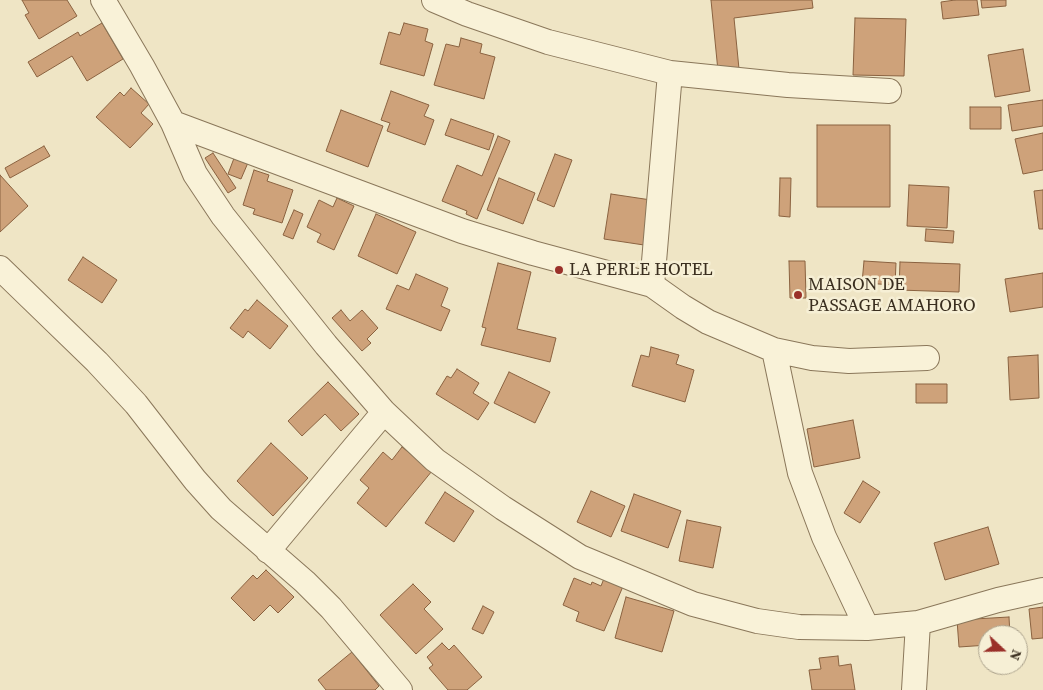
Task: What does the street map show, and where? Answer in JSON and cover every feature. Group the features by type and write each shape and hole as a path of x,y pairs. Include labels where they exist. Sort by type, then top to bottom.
{"street":[{"path":"103,0 142,66 172,123 195,174 223,216 326,345 384,412 435,460 502,508 580,557 693,604 757,621 799,627 867,628 918,623 998,600 1043,590"},
{"path":"434,0 467,14 548,42 670,73 788,85 889,91"},
{"path":"652,285 670,73"},
{"path":"172,123 462,231 533,253 652,285 708,322 774,350 812,358 849,361 927,358"},
{"path":"0,268 97,362 136,404 195,480 221,509 305,582 331,608 400,690"},
{"path":"774,350 800,474 824,537 867,628"},
{"path":"268,551 384,412"},
{"path":"914,690 918,623"}],"building":[{"path":"22,0 67,0 77,16 39,39 25,15 29,13"},
{"path":"711,0 812,0 813,8 734,18 739,69 718,71"},
{"path":"977,0 979,15 943,19 941,2"},
{"path":"981,0 1006,0 1006,6 982,8"},
{"path":"855,18 906,19 904,76 853,75"},
{"path":"102,23 123,59 87,81 72,56 37,77 28,62 78,32 80,36"},
{"path":"404,23 428,29 425,41 433,44 424,76 380,64 389,32 400,35"},
{"path":"461,38 482,44 480,53 495,57 484,99 434,85 446,44 459,47"},
{"path":"1023,49 1030,91 995,97 988,55"},
{"path":"131,88 149,104 141,113 153,124 130,148 96,117 120,92 124,96"},
{"path":"391,91 429,105 424,116 434,120 425,145 387,131 390,123 381,120"},
{"path":"1043,100 1043,126 1012,131 1008,105"},
{"path":"970,107 1001,107 1001,129 970,129"},
{"path":"341,110 383,126 368,167 326,151"},
{"path":"451,119 494,134 489,150 445,135"},
{"path":"817,125 890,125 890,207 817,207"},
{"path":"1043,133 1043,170 1023,174 1015,139"},
{"path":"498,136 510,141 477,219 466,214 467,211 442,201 457,165 482,176"},
{"path":"44,146 50,156 10,178 5,168"},
{"path":"213,153 236,188 228,193 205,158"},
{"path":"236,153 250,158 241,179 228,174"},
{"path":"555,154 572,160 554,207 537,200"},
{"path":"254,170 269,175 267,181 293,190 282,223 253,214 255,209 243,205"},
{"path":"0,175 28,206 0,232"},
{"path":"499,178 535,193 523,224 487,210"},
{"path":"780,178 791,178 790,217 779,216"},
{"path":"909,185 949,187 947,228 907,226"},
{"path":"1043,190 1043,229 1039,229 1034,191"},
{"path":"611,194 651,200 644,245 604,239"},
{"path":"337,198 354,206 334,250 317,242 321,234 307,227 319,200 333,207"},
{"path":"294,210 303,214 293,239 283,235"},
{"path":"376,214 416,232 397,274 358,256"},
{"path":"926,229 954,231 953,243 925,241"},
{"path":"83,257 117,280 102,303 68,280"},
{"path":"789,261 805,261 806,298 790,298"},
{"path":"864,261 896,263 895,285 862,283"},
{"path":"900,262 960,264 959,292 899,290"},
{"path":"498,263 531,272 517,329 556,338 550,362 481,345 486,328 482,327"},
{"path":"1043,273 1043,307 1010,312 1005,279"},
{"path":"416,274 448,288 441,306 450,310 441,331 386,309 397,285 409,290"},
{"path":"257,300 288,326 270,349 248,331 243,338 230,328 245,309 248,311"},
{"path":"341,310 350,321 362,310 378,328 367,339 371,343 362,351 332,318"},
{"path":"651,347 679,355 676,364 694,370 685,402 632,386 641,355 649,357"},
{"path":"1038,355 1039,398 1010,400 1008,357"},
{"path":"457,369 479,383 473,393 489,403 478,420 436,394 447,376 451,378"},
{"path":"509,372 550,392 535,423 494,403"},
{"path":"328,382 359,414 341,431 325,414 302,436 288,421"},
{"path":"916,384 947,384 947,403 916,403"},
{"path":"853,420 860,458 814,467 807,429"},
{"path":"271,443 308,478 273,516 237,481"},
{"path":"402,447 432,471 386,527 357,503 369,488 360,480 383,452 392,460"},
{"path":"863,481 880,492 860,523 844,513"},
{"path":"591,491 625,506 611,537 577,522"},
{"path":"445,492 474,511 454,542 425,523"},
{"path":"634,494 681,511 668,548 621,531"},
{"path":"687,520 721,527 713,568 679,561"},
{"path":"988,527 999,564 945,580 934,543"},
{"path":"266,570 294,597 278,613 270,605 254,621 231,598 253,575 257,579"},
{"path":"605,576 624,584 604,631 576,621 579,612 563,605 574,578 591,585 592,582 601,586"},
{"path":"413,584 431,602 424,609 443,629 416,654 380,615"},
{"path":"626,597 674,611 662,652 615,638"},
{"path":"483,606 494,612 483,634 472,629"},
{"path":"1043,607 1043,638 1032,639 1029,609"},
{"path":"1009,617 1009,625 978,625 978,646 959,647 957,620"},
{"path":"442,643 449,650 454,645 482,677 467,690 448,690 429,668 433,665 427,657"},
{"path":"352,652 379,686 375,690 326,690 318,680"},
{"path":"838,656 839,666 851,664 855,690 812,690 809,670 821,669 819,658"}],"place":[{"name":"LA PERLE HOTEL","path":"559,270"},
{"name":"MAISON DE PASSAGE AMAHORO","path":"798,295"}]}
